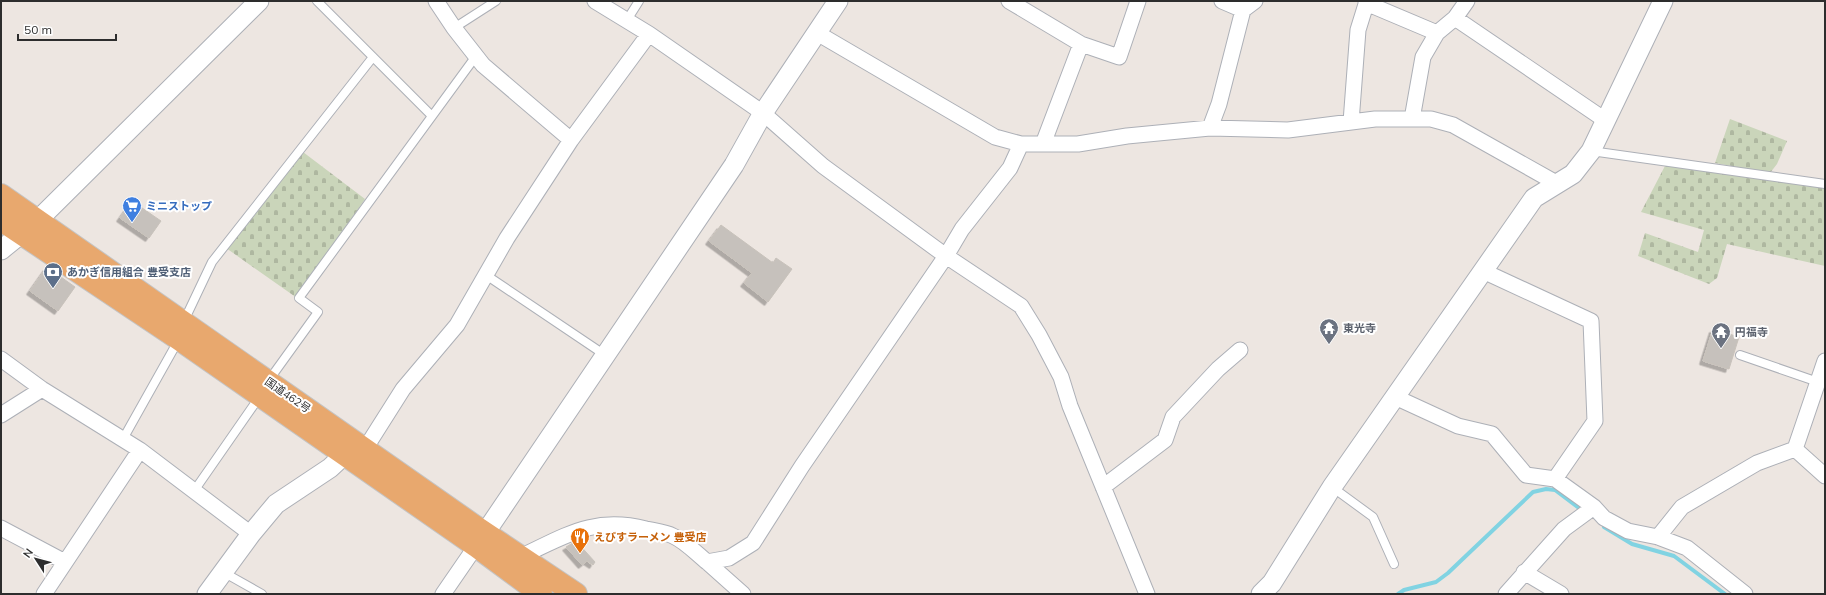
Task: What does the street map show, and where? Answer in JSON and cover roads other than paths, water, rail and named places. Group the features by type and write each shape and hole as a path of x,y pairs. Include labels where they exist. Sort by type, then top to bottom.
{"highway":[{"name":"国道462号","path":"1,195 38,220 181,330 264,389 344,455 480,540 522,556 576,594"},
{"name":"国道462号","path":"1,220 181,330"},
{"name":"国道462号","path":"264,389 366,450 480,540 541,594"}],"street":[{"path":"1,250 20,233 38,220 259,1"},
{"path":"436,1 454,28 483,65 571,140"},
{"path":"595,1 649,34 763,113 822,166 946,256 1022,306 1061,377 1070,406 1147,594"},
{"path":"443,594 734,165 763,113 838,1"},
{"path":"1009,1 1081,44 1119,57 1138,1"},
{"path":"1210,128 1219,104 1249,5 1222,1"},
{"path":"1412,119 1422,58 1437,33 1454,18 1467,1"},
{"path":"1261,594 1272,583 1332,487 1534,198 1574,174 1591,151 1663,1"},
{"path":"1351,122 1358,30 1367,2 1437,33"},
{"path":"1454,18 1605,120"},
{"path":"817,33 994,137 1021,144 1078,144 1126,136 1210,128 1288,130 1375,119 1431,119 1453,125 1558,184"},
{"path":"366,450 403,389 457,325 507,238 571,140 649,34"},
{"path":"1043,144 1081,44"},
{"path":"707,562 729,558 753,543 802,466 946,256 962,229 1010,168 1021,144"},
{"path":"1483,271 1591,321 1595,421 1555,479"},
{"path":"1103,486 1165,440 1173,416 1218,369 1240,350"},
{"path":"1,359 42,389 140,450 251,534"},
{"path":"1795,449 1825,361"},
{"path":"1,415 42,389"},
{"path":"1395,397 1458,426 1492,434 1526,476 1555,479 1594,507 1604,518 1628,531 1658,537 1687,548 1746,594"},
{"path":"1795,449 1825,476"},
{"path":"1658,537 1682,508 1757,463 1795,449"},
{"path":"44,594 140,450"},
{"path":"207,594 251,534 276,504 330,468 344,455"},
{"path":"1506,594 1524,572 1564,529 1594,507"},
{"path":"522,556 582,529 598,525 617,523 640,527 674,536 707,562 743,594"},
{"path":"1,528 64,562"},
{"path":"1524,572 1561,594"}],"lane":[{"path":"317,1 432,116"},
{"path":"454,28 496,1"},
{"path":"627,20 639,1"},
{"path":"194,491 318,312 299,298 476,56"},
{"path":"123,439 181,330 212,262 373,57"},
{"path":"1591,151 1825,184"},
{"path":"486,275 605,355"},
{"path":"1740,355 1818,382"},
{"path":"1332,487 1373,517 1394,564"},
{"path":"223,572 262,594"}],"waterway":[{"path":"1398,594 1404,590 1436,582 1448,573 1533,492 1546,489 1555,490 1583,511"},
{"path":"1604,527 1632,544 1674,556 1725,594"}],"place":[{"name":"ミニストップ","path":"132,223"},
{"name":"あかぎ信用組合 豊受支店","path":"53,289"},
{"name":"東光寺","path":"1329,345"},
{"name":"円福寺","path":"1721,349"},
{"name":"えびすラーメン 豊受店","path":"580,554"}]}
